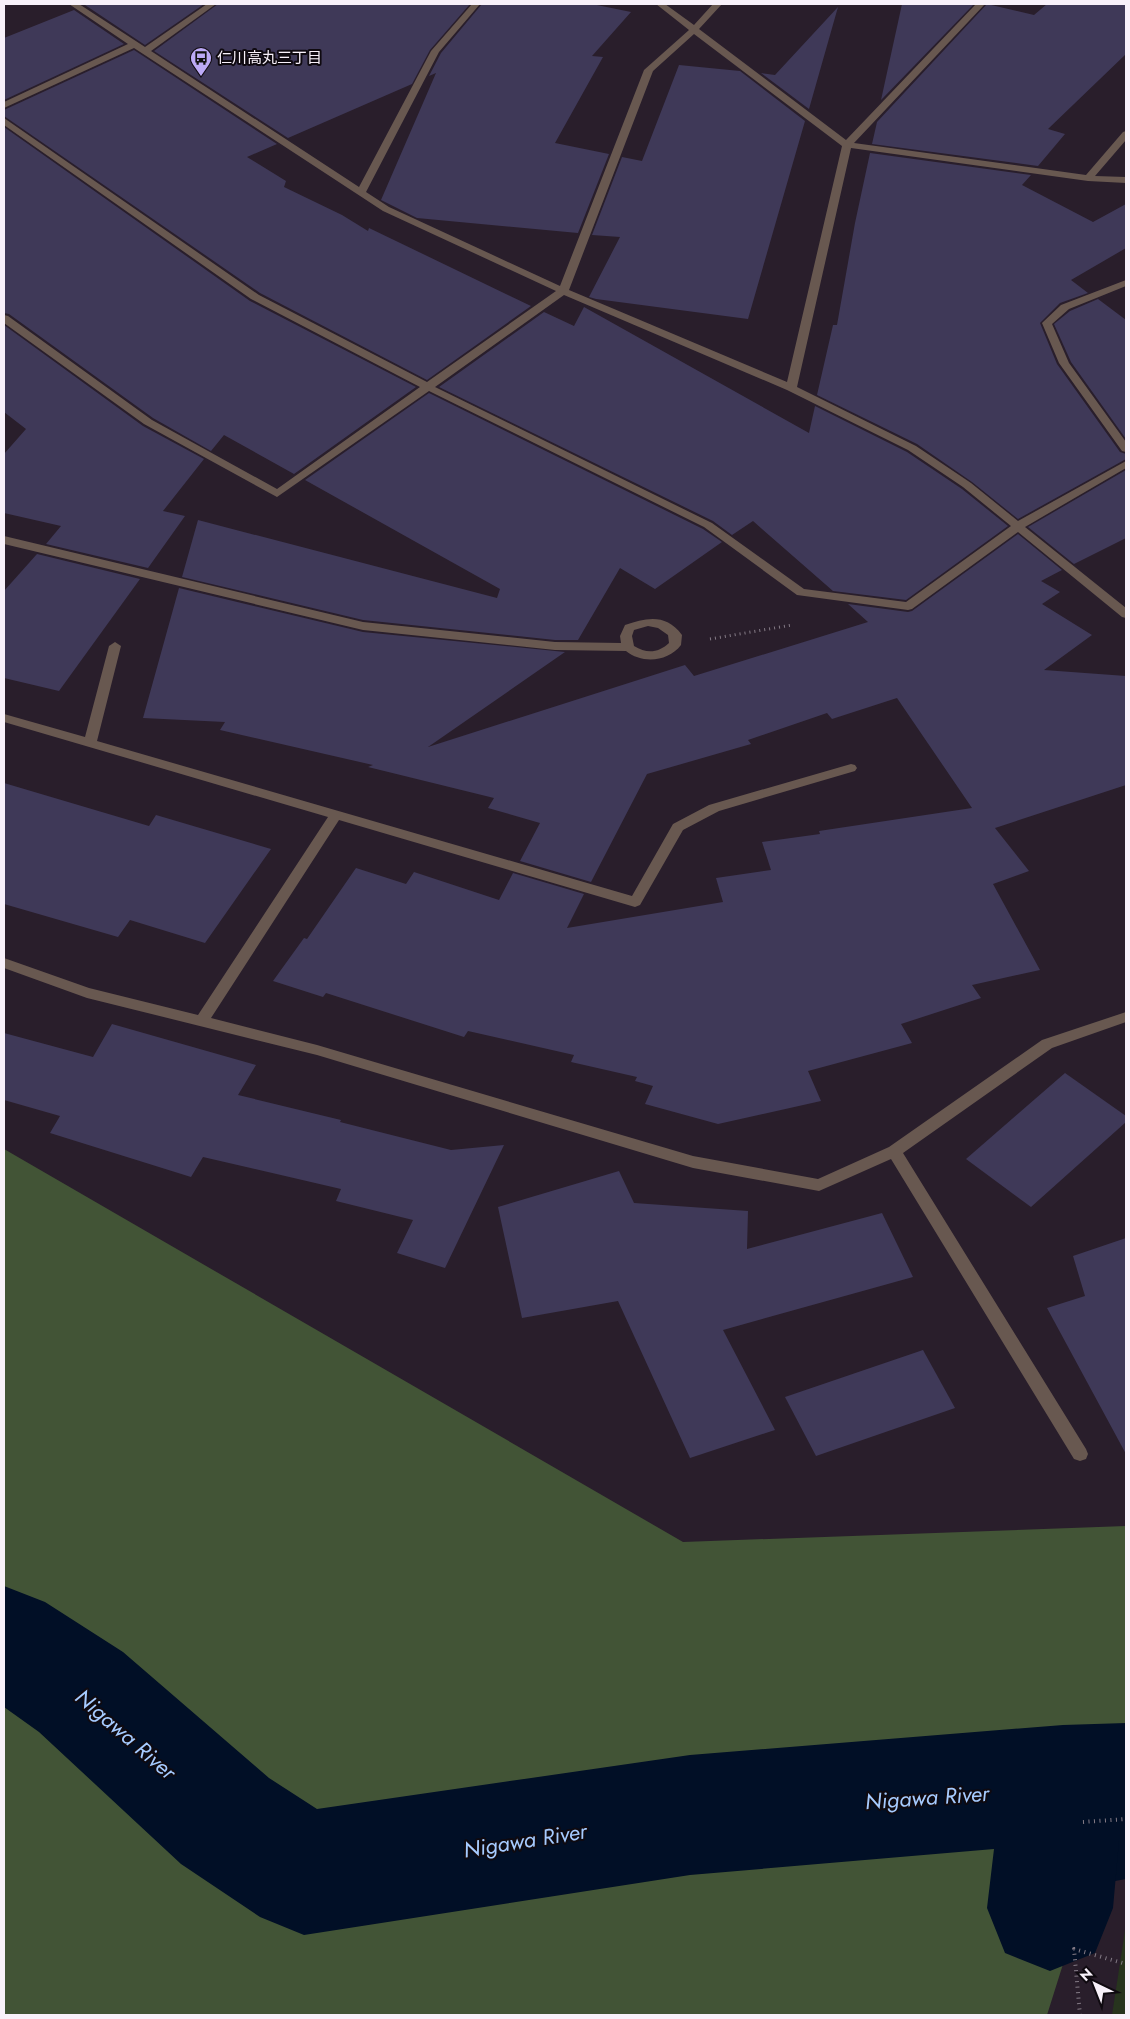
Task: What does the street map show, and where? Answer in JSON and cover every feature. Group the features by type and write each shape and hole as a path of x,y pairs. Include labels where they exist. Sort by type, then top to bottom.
{"street":[{"path":"73,4 146,50 386,209 563,291 791,388 912,448 967,485 1126,614"},
{"path":"146,50 212,4"},
{"path":"361,192 406,103 436,52 476,4"},
{"path":"660,4 848,145 1088,178 1126,180"},
{"path":"4,318 148,422 277,494 563,291 649,70 694,30 718,4"},
{"path":"791,388 848,145 981,4"},
{"path":"4,105 136,44"},
{"path":"4,120 255,297 428,387 708,525 801,592 908,606 1018,526 1126,464"},
{"path":"1088,178 1126,134"},
{"path":"1126,283 1065,306 1047,323 1064,363 1126,449"},
{"path":"4,540 363,626 555,646 628,647 636,653 651,656 666,653 675,645 676,635 668,627 655,622 646,622 629,628 625,636 628,647"},
{"path":"90,743 115,646"},
{"path":"4,718 635,902 678,827 714,808 851,768"},
{"path":"202,1021 337,814"},
{"path":"4,963 88,993 317,1050 693,1162 819,1185 894,1151 1047,1044 1126,1017"},
{"path":"894,1151 1080,1454"}],"path":[{"path":"675,645 795,624 801,592"},
{"path":"1083,1822 1126,1819"},
{"path":"1080,2015 1074,1949 1126,1964"}],"green space":[{"path":"4,1149 683,1542 1126,1526 1126,1764 1047,2015 4,2015"},
{"path":"1126,1924 1126,2015 1112,2015"}],"building":[{"path":"204,4 145,45 85,5"},
{"path":"218,4 470,4 430,50 412,84 288,138 154,51"},
{"path":"482,4 592,4 631,12 592,56 603,57 555,143 609,154 578,233 417,218 381,200 436,73 429,76 441,53"},
{"path":"902,4 974,4 881,100"},
{"path":"987,4 1034,15 1047,4 1126,4 1126,54 1048,129 1065,134 1038,166 872,144 877,122"},
{"path":"838,7 809,109 761,73 775,75"},
{"path":"74,10 124,44 4,100 4,38"},
{"path":"134,50 277,144 247,157 286,181 284,187 342,215 368,231 369,228 531,306 427,380 260,293 4,116 4,110"},
{"path":"679,65 740,71 805,121 748,319 589,297 620,237 592,235 622,157 642,161"},
{"path":"4,127 250,301 416,387 294,474 224,435 211,451 153,418 9,314 4,313"},
{"path":"870,153 1031,175 1022,185 1093,222 1126,204 1126,248 1071,280 1088,293 1060,303 1040,323 1057,364 1120,452 1126,454 1126,459 1018,519 972,482 917,444 817,395 833,325 837,325 855,223"},
{"path":"1098,299 1126,320 1126,439 1071,362 1054,324 1070,311"},
{"path":"584,307 809,433 815,406 907,452 962,489 1008,526 906,600 833,591 753,521 732,535 713,521 439,387 544,312 574,326"},
{"path":"4,325 143,426 204,459 163,511 185,516 148,568 46,544 61,526 4,513 4,454 26,429 4,412"},
{"path":"429,393 703,529 722,542 655,589 620,568 578,640 555,640 363,620 182,577 198,520 497,598 500,589 305,480"},
{"path":"1126,470 1126,538 1074,564 1028,527"},
{"path":"1018,534 1062,570 1041,581 1060,592 1042,604 1092,635 1044,670 1126,676 1126,785 995,828 1029,871 993,884 1040,970 972,985 981,998 901,1024 912,1043 808,1071 821,1101 718,1124 645,1104 653,1086 635,1081 637,1077 571,1062 574,1055 468,1031 464,1037 326,993 323,997 273,981 304,938 307,939 356,868 406,884 414,872 499,900 513,873 584,894 567,928 723,902 716,878 771,870 762,842 820,834 819,831 972,808 897,698 832,719 827,713 748,740 751,744 647,774 591,882 520,861 540,823 488,808 494,798 368,767 373,765 220,730 225,722 143,718 179,588 363,632 565,652 428,747 685,665 694,676 868,622 848,604 912,611"},
{"path":"37,554 140,579 59,691 4,678 4,591"},
{"path":"4,783 149,826 156,815 271,849 205,943 130,920 118,937 4,904"},
{"path":"112,1024 256,1065 238,1095 341,1120 340,1122 451,1150 504,1145 445,1268 397,1253 413,1220 336,1201 341,1189 203,1157 191,1177 50,1133 60,1116 4,1100 4,1033 93,1057"},
{"path":"1065,1073 1126,1116 1126,1122 1031,1207 966,1159"},
{"path":"619,1171 634,1203 748,1211 747,1249 882,1213 913,1277 723,1330 775,1430 690,1458 618,1301 522,1318 498,1207"},
{"path":"1126,1238 1126,1454 1047,1308 1085,1296 1073,1256"},
{"path":"923,1350 955,1408 816,1456 785,1397"}],"waterway":[{"name":"Nigawa River","path":"4,1640 81,1692 225,1821 304,1873 690,1815 1063,1784"},
{"name":"Nigawa River","path":"1063,1784 1126,1782"},
{"path":"1050,1908 1063,1784"},
{"path":"1055,1856 1126,1844"}],"place":[{"name":"仁川高丸三丁目","path":"201,77"}]}
